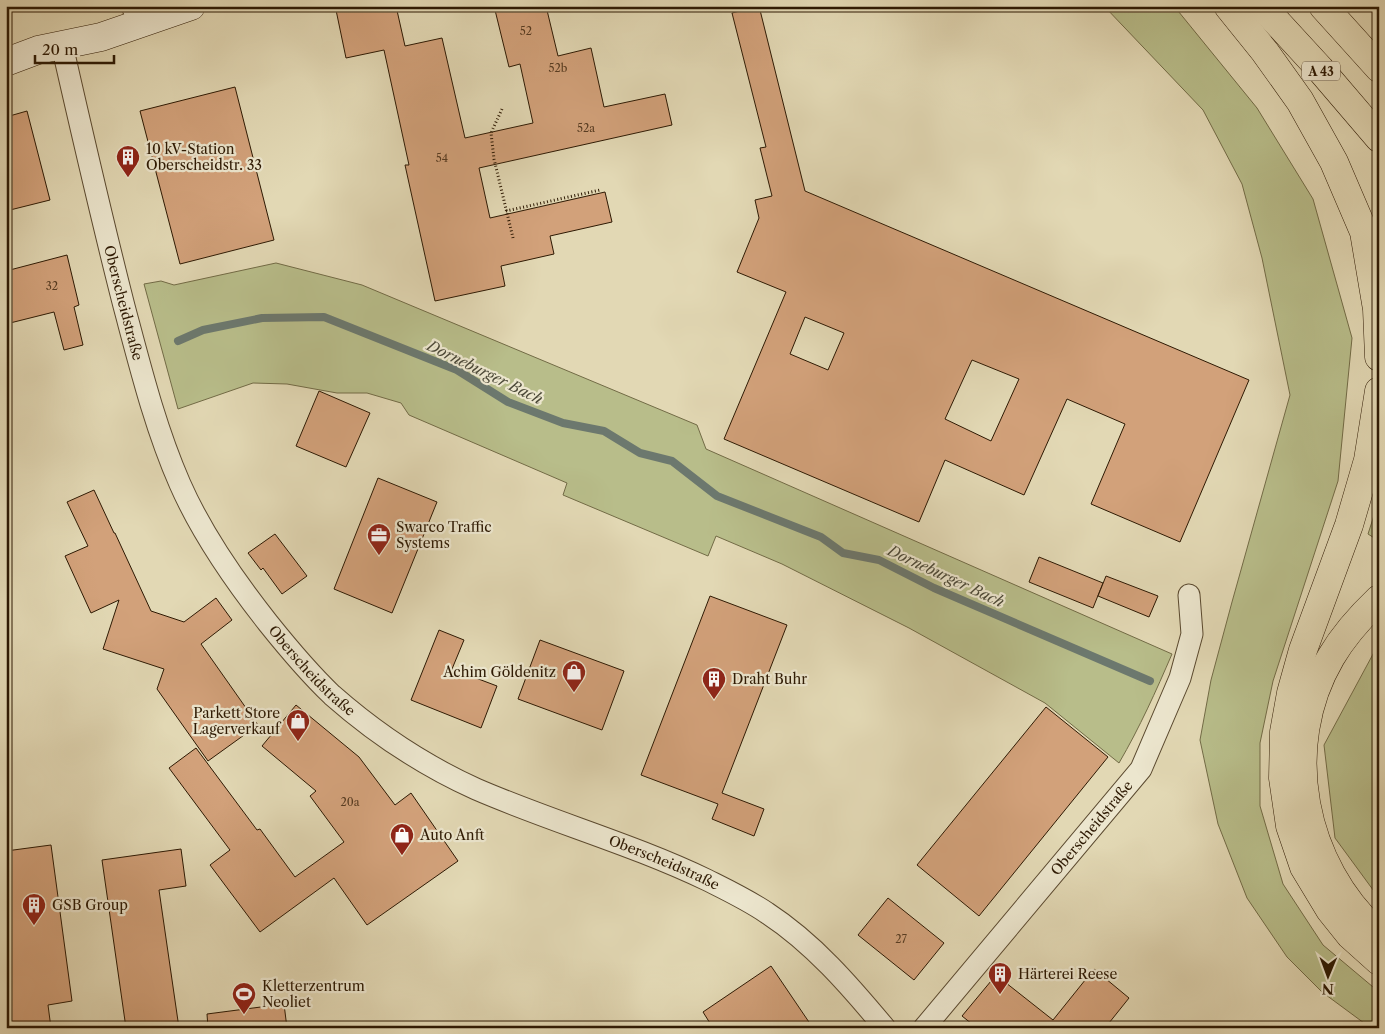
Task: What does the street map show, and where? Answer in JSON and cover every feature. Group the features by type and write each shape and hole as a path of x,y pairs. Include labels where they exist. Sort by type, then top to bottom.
{"highway":[{"path":"1228,6 1265,52 1300,101 1338,171 1364,232 1377,309 1379,357"},
{"name":"A 43","path":"1262,6 1320,69 1379,138"},
{"path":"1323,6 1379,68"},
{"path":"1379,392 1368,460 1352,516 1303,650 1291,693 1284,732 1283,778 1290,826 1304,867 1330,910 1350,935 1379,961"},
{"path":"1379,599 1351,627 1326,666 1312,698 1304,737 1302,773 1309,821 1320,854 1346,898 1365,922 1379,934"}],"street":[{"path":"6,62 38,50 101,37 140,15 191,6"},
{"name":"Oberscheidstraße","path":"62,45 106,234 149,399 165,448 181,486 220,556 246,595 278,635 304,666 333,695 402,747 438,769 474,788 537,814 673,865 736,894 767,912 795,933 852,989 885,1028"},
{"name":"Oberscheidstraße","path":"924,1028 1141,769 1180,678 1192,634 1189,595"}],"path":[{"path":"502,109 491,133 494,159 512,238"},
{"path":"506,211 600,190"},
{"path":"1374,801 1379,804"}],"green space":[{"path":"1104,6 1174,6 1257,108 1313,199 1352,338 1338,481 1273,681 1260,743 1260,806 1283,884 1323,945 1379,992 1379,1028 1364,1023 1322,992 1287,957 1247,898 1218,824 1200,740 1211,680 1290,395 1262,258 1242,184 1203,110"},
{"path":"276,263 362,285 697,425 706,449 1172,654 1141,722 1119,763 1045,703 909,628 782,564 716,536 708,556 563,495 567,483 409,415 401,403 367,393 337,393 287,384 253,383 178,409 144,284 161,281 174,285"},
{"path":"1379,500 1379,541 1368,534"},
{"path":"1379,643 1379,898 1335,838 1324,745"}],"building":[{"path":"354,6 396,6 405,46 442,38 465,138 533,123 520,64 509,67 494,6 546,6 558,56 591,48 604,107 665,94 672,125 479,168 490,218 605,192 612,222 550,236 554,254 501,266 505,286 435,301 405,165 409,165 384,50 346,58 336,10"},
{"path":"759,6 805,191 1249,380 1180,542 1091,504 1125,424 1067,399 1024,495 945,460 919,522 724,439 786,292 737,272 759,218 755,200 772,196 760,148 766,147 732,13","holes":["805,317 844,333 828,370 790,354","972,360 1019,379 991,441 945,419"]},
{"path":"235,87 274,240 180,264 140,111"},
{"path":"27,111 50,200 6,211 6,117"},
{"path":"67,255 79,305 74,307 83,345 64,350 54,312 6,324 6,271"},
{"path":"319,391 370,413 346,467 296,446"},
{"path":"378,478 437,502 392,613 334,589"},
{"path":"94,490 151,611 184,622 216,598 232,620 201,644 258,725 208,761 157,689 164,669 103,649 119,600 91,613 65,556 88,546 67,502"},
{"path":"275,534 307,576 282,594 263,568 261,570 248,553"},
{"path":"1039,557 1103,583 1093,608 1029,582"},
{"path":"1106,576 1158,596 1149,617 1098,596"},
{"name":"Draht Buhr","path":"710,596 787,625 722,793 764,809 754,836 712,819 718,804 641,775"},
{"path":"439,630 464,640 452,669 497,686 481,728 411,700"},
{"path":"540,640 624,671 602,730 518,699"},
{"path":"296,705 359,757 395,805 411,793 458,861 367,925 334,878 260,932 210,865 230,850 169,768 196,748 257,830 260,829 295,877 344,842 310,796 316,791 262,746"},
{"path":"1046,707 1108,757 979,916 917,865"},
{"name":"GSB Group","path":"51,845 72,1001 48,1005 51,1028 6,1028 6,851"},
{"path":"181,849 186,886 159,890 179,1028 126,1028 102,860"},
{"path":"888,898 944,943 914,980 858,935"},
{"path":"771,966 813,1028 713,1028 703,1012"},
{"path":"1094,969 1129,998 1105,1028 977,1028 962,1016 996,975 1053,1020"},
{"name":"Kletterzentrum Neoliet","path":"284,1004 287,1028 208,1028 207,1014"}],"waterway":[{"name":"Dorneburger Bach","path":"178,341 203,330 262,318 324,317 457,370 508,402 563,423 604,431 640,453 672,461 717,496 821,537 843,553 879,560 934,588 1150,681"}],"place":[{"name":"10 kV-Station Oberscheidstr. 33","path":"128,178"},
{"name":"Swarco Traffic Systems","path":"379,556"},
{"name":"Achim Göldenitz","path":"574,693"},
{"name":"Draht Buhr","path":"714,700"},
{"name":"Parkett Store Lagerverkauf","path":"298,742"},
{"name":"Auto Anft","path":"402,856"},
{"name":"GSB Group","path":"34,926"},
{"name":"Härterei Reese","path":"1000,995"},
{"name":"Kletterzentrum Neoliet","path":"244,1015"}]}
